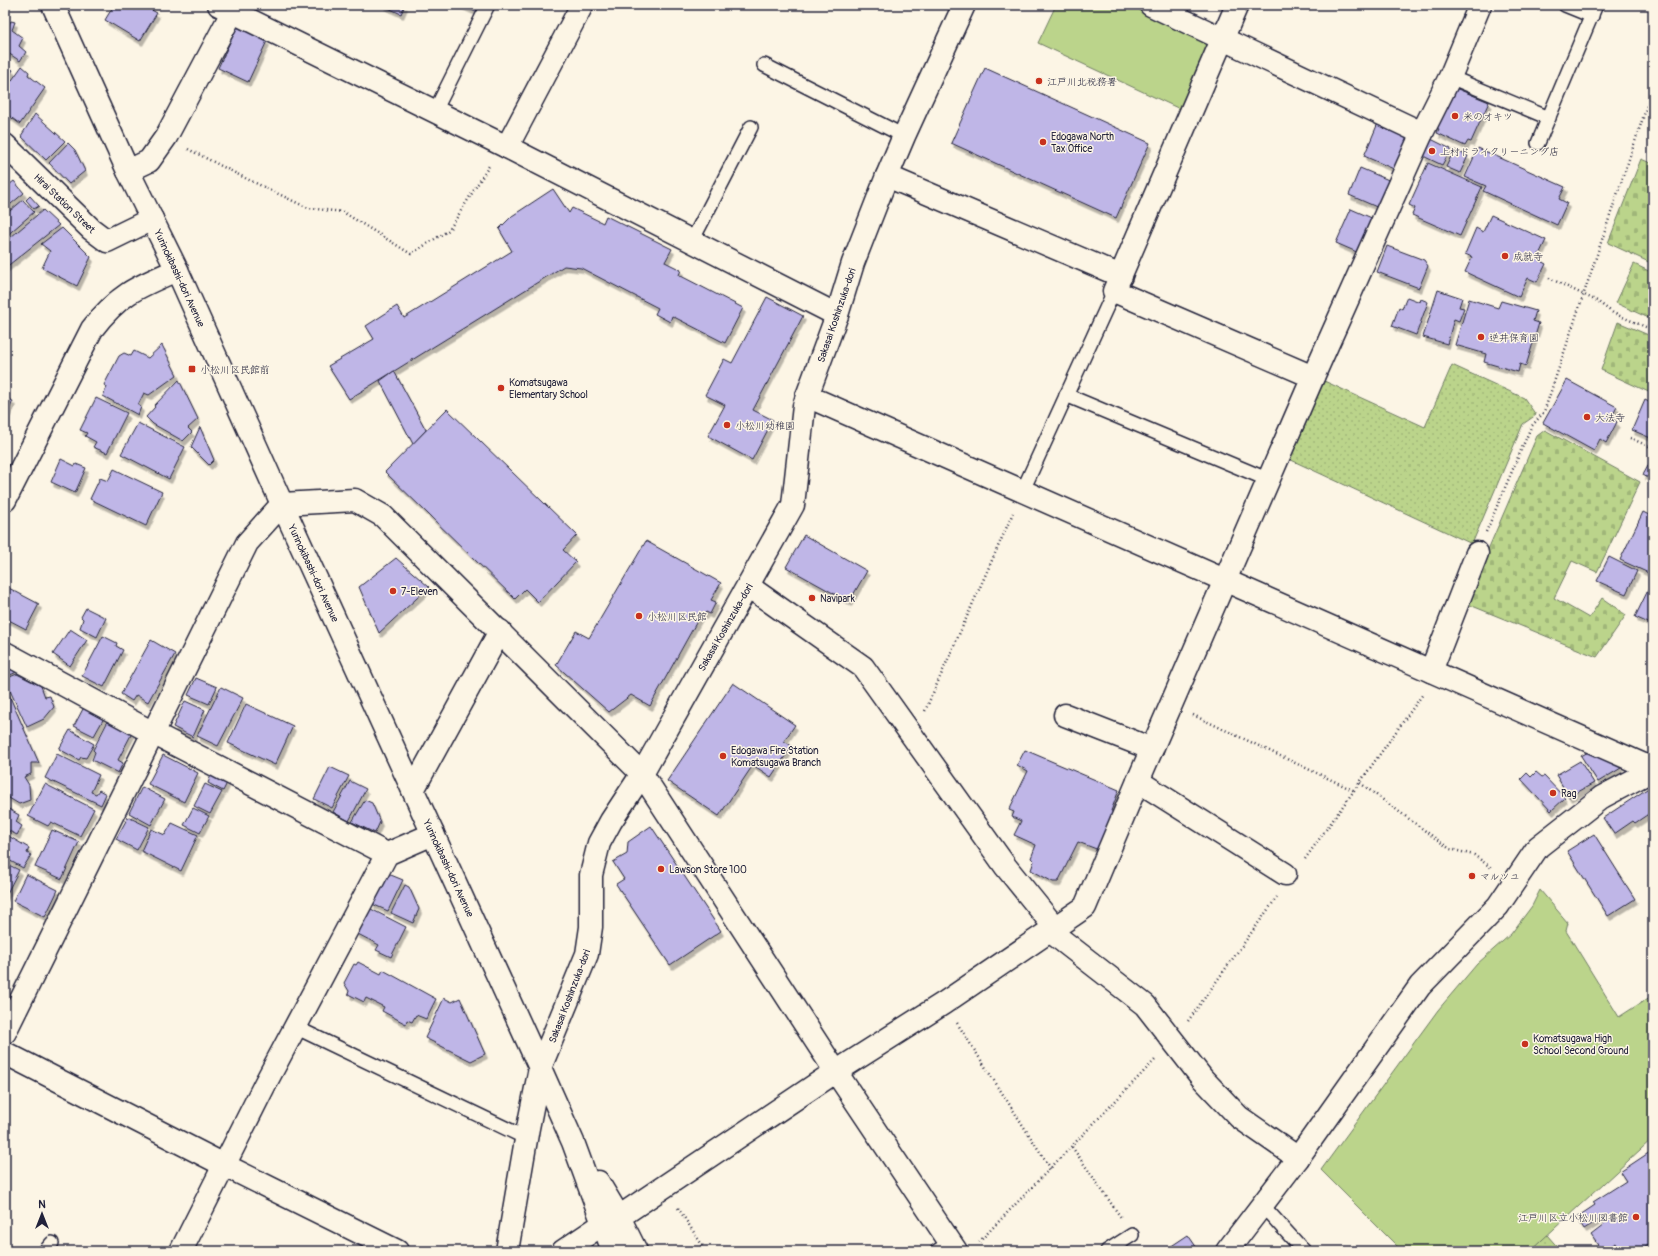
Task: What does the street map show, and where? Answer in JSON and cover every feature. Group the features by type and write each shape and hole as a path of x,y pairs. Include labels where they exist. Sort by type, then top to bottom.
{"street":[{"name":"Yurinokibashi-dori Avenue","path":"53,5 128,171 177,270 573,1142 611,1220 636,1251"},
{"path":"505,146 582,5"},
{"name":"Sakasai Koshinzuka-dori","path":"507,1251 526,1138 540,1068 587,954 591,927 591,875 599,843 611,821 642,774 793,505 804,406 807,396 837,315 853,263 887,176 964,5"},
{"path":"1117,284 1237,5"},
{"path":"563,1251 944,1003 1085,907 1171,704 1313,377 1422,133 1450,77 1480,5"},
{"path":"1154,6 1422,133"},
{"path":"128,171 149,162 166,137 229,7 837,315"},
{"name":"Hirai Station Street","path":"5,145 91,229 107,241 152,219"},
{"path":"887,176 1313,377"},
{"path":"5,500 10,476 92,329 119,299 133,289 177,270"},
{"path":"807,396 1653,770"},
{"path":"5,1032 247,543 282,504 355,500 383,516 642,774 836,1072 955,1247"},
{"path":"1430,671 1477,553"},
{"path":"748,586 864,667 1006,867 1048,919 1055,934 1145,1005 1202,1078 1239,1117 1298,1158"},
{"path":"413,790 500,631"},
{"path":"5,653 153,733 387,854"},
{"path":"1065,715 1152,750"},
{"path":"1227,1251 1298,1158 1420,986 1498,906 1538,847 1602,797 1653,770"},
{"path":"1138,782 1285,874"},
{"path":"181,1251 295,1027 387,854 433,834"},
{"path":"5,1054 387,1249"},
{"name":"Yurinokibashi-dori Avenue","path":"611,1220 614,1251"}],"lane":[{"path":"435,111 488,5"},
{"path":"1538,143 1594,11 1565,5"},
{"path":"764,66 904,136"},
{"path":"1450,77 1549,118"},
{"path":"692,241 751,127"},
{"path":"1022,490 1117,284"},
{"path":"1066,395 1269,480"},
{"path":"295,1027 526,1138"},
{"path":"1262,1205 1304,1251"},
{"path":"1107,1251 1132,1234"}],"path":[{"path":"1477,553 1531,426 1544,412 1653,88"},
{"path":"166,137 247,179 308,208 343,212 411,254 449,230 505,146"},
{"path":"1549,278 1597,301 1613,313 1653,330"},
{"path":"1630,438 1653,448"},
{"path":"914,737 1022,490"},
{"path":"1171,704 1355,791"},
{"path":"1360,783 1450,849 1474,855 1513,883"},
{"path":"944,1003 1051,1169"},
{"path":"955,1247 1051,1169 1173,1041"},
{"path":"1072,1147 1132,1234"},
{"path":"664,1186 706,1251"}],"green space":[{"path":"1056,5 1135,5 1214,41 1182,110 1038,43"},
{"path":"1641,159 1653,164 1653,264 1608,243"},
{"path":"1634,264 1653,273 1653,320 1616,303"},
{"path":"1618,322 1653,337 1653,394 1601,370"},
{"path":"1452,365 1524,398 1536,415 1523,424 1472,544 1289,459 1322,380 1425,427"},
{"path":"1545,430 1640,482 1597,572 1572,561 1554,598 1589,618 1602,598 1626,615 1597,657 1465,603 1537,436"},
{"name":"Komatsugawa High School Second Ground","path":"1540,890 1568,923 1566,931 1619,1017 1653,995 1653,1138 1530,1251 1402,1251 1321,1170 1438,1010 1477,964 1511,934 1532,906"},
{"path":"1547,1235 1561,1251 1530,1251"}],"building":[{"path":"114,5 143,5 157,13 140,41 105,20"},
{"path":"382,5 405,5 401,14"},
{"path":"460,5 479,5 476,12"},
{"path":"11,21 15,22 12,30 23,38 19,46 26,52 20,61 5,51 5,30"},
{"path":"237,27 267,41 248,82 218,68"},
{"path":"5,65 13,70 5,82"},
{"path":"22,66 29,72 28,75 45,88 20,124 5,113 5,90"},
{"path":"985,68 1150,143 1116,218 951,143"},
{"path":"1453,87 1489,102 1471,142 1468,141 1465,146 1437,133 1439,129 1435,128"},
{"path":"35,114 65,141 46,160 21,136"},
{"path":"1378,123 1411,138 1396,170 1364,156"},
{"path":"1431,139 1451,149 1442,165 1423,156"},
{"path":"68,143 75,150 85,171 69,184 49,163"},
{"path":"1478,148 1565,187 1559,199 1567,203 1557,225 1483,191 1486,186 1465,177"},
{"path":"1454,150 1468,156 1460,173 1446,167"},
{"path":"1428,163 1482,187 1460,236 1412,215 1415,208 1409,205"},
{"path":"1360,168 1391,181 1379,208 1349,195"},
{"path":"14,181 24,193 5,209 5,188"},
{"path":"553,189 569,213 572,208 603,223 606,216 672,249 665,262 681,270 679,275 743,308 725,343 672,316 670,322 655,314 658,308 581,268 564,266 349,399 328,366 374,339 366,326 397,306 404,318 512,251 499,229 512,216"},
{"path":"30,196 39,206 34,209 26,200"},
{"path":"23,200 34,212 5,237 5,215"},
{"path":"1351,209 1374,219 1359,253 1336,243"},
{"path":"43,210 59,225 5,268 5,242"},
{"path":"1491,215 1546,240 1537,259 1546,264 1537,282 1528,278 1519,297 1465,272 1472,257 1465,254 1476,228 1483,232"},
{"path":"62,228 91,257 77,286 42,268 50,251 41,244"},
{"path":"1387,246 1424,260 1428,266 1419,288 1377,272"},
{"path":"1438,290 1462,298 1459,307 1464,308 1459,321 1454,319 1447,344 1423,337"},
{"path":"767,297 803,316 753,410 773,420 752,460 708,436 725,405 705,395 724,359 732,363"},
{"path":"1407,297 1420,302 1421,299 1428,302 1416,335 1392,326 1399,307 1402,309"},
{"path":"1469,299 1498,308 1501,301 1536,311 1533,321 1539,323 1526,366 1520,364 1518,372 1484,362 1486,354 1455,345"},
{"path":"162,345 177,375 149,395 144,393 138,405 141,407 138,415 103,396 107,387 104,385 119,356 124,353 131,356 134,351 148,358"},
{"path":"394,371 426,430 413,444 380,381"},
{"path":"179,380 198,419 188,428 192,432 183,441 153,424 146,417 155,407 154,406"},
{"path":"1567,380 1617,407 1611,418 1617,422 1606,443 1600,439 1594,451 1543,423"},
{"path":"1652,397 1653,439 1632,430 1645,400 1649,402"},
{"path":"5,398 13,401 5,418"},
{"path":"96,398 127,413 107,453 93,447 96,442 85,436 87,433 80,430"},
{"path":"447,409 577,535 563,550 576,562 538,602 525,589 515,599 385,472"},
{"path":"138,423 185,447 169,479 121,454"},
{"path":"200,427 214,460 209,465 191,447"},
{"path":"1653,457 1653,481 1643,475"},
{"path":"61,459 75,466 76,464 86,468 75,493 51,482"},
{"path":"114,469 162,492 146,526 90,499 100,478 108,481"},
{"path":"1643,512 1653,517 1653,575 1620,560"},
{"path":"804,535 867,571 849,602 786,567"},
{"path":"646,541 721,583 711,600 716,602 710,614 706,612 704,615 701,614 650,706 631,695 609,712 556,665 576,631 589,638"},
{"path":"1609,557 1637,571 1626,594 1597,581"},
{"path":"396,558 429,587 379,633 359,587"},
{"path":"1653,582 1653,625 1635,617"},
{"path":"5,586 39,604 26,629 5,618"},
{"path":"86,608 106,618 97,637 80,628 83,619 81,617"},
{"path":"70,629 87,640 70,666 53,654"},
{"path":"103,636 117,643 116,646 123,650 104,687 82,676"},
{"path":"151,640 175,654 148,702 136,695 132,701 121,694"},
{"path":"5,665 17,672 5,677"},
{"path":"17,674 41,686 45,697 50,696 54,707 44,719 27,727 5,680"},
{"path":"196,678 217,687 209,704 188,695"},
{"path":"733,683 795,725 784,741 792,746 771,777 753,765 719,816 667,781"},
{"path":"5,686 39,763 31,763 31,774 24,777 29,785 30,800 19,804 9,798 5,791"},
{"path":"221,687 243,698 218,746 197,736"},
{"path":"185,701 205,710 193,737 173,727"},
{"path":"246,704 293,726 275,765 228,743"},
{"path":"84,707 104,718 94,736 74,726"},
{"path":"108,721 132,733 118,760 123,763 118,773 92,760 95,752 93,750"},
{"path":"70,730 94,744 86,758 81,757 79,760 59,749"},
{"path":"1025,750 1119,790 1111,811 1115,812 1099,850 1078,842 1058,882 1053,882 1031,870 1034,861 1031,858 1036,845 1014,835 1021,821 1012,817 1014,812 1009,810 1028,771 1017,765"},
{"path":"1592,750 1618,763 1621,768 1598,782 1581,756"},
{"path":"57,754 99,775 91,792 96,794 99,790 106,794 101,805 45,778"},
{"path":"163,755 198,773 184,802 148,784"},
{"path":"1580,761 1594,783 1569,797 1556,775"},
{"path":"330,767 349,776 332,808 314,799"},
{"path":"1536,772 1542,777 1544,776 1565,798 1551,811 1521,779 1527,773 1531,777"},
{"path":"211,775 227,783 223,791 208,783"},
{"path":"350,781 366,789 349,821 333,812"},
{"path":"45,784 94,809 80,836 51,822 48,826 28,816"},
{"path":"205,784 222,792 210,814 194,806"},
{"path":"1653,785 1653,811 1635,823 1633,821 1614,834 1603,818"},
{"path":"142,787 165,799 151,825 129,813"},
{"path":"365,800 372,803 380,822 375,833 352,822"},
{"path":"5,807 19,815 16,822 22,826 17,835 5,829"},
{"path":"193,808 209,816 200,833 184,825"},
{"path":"128,817 149,827 137,850 116,839"},
{"path":"172,823 198,835 181,871 141,851 151,829 165,835"},
{"path":"651,826 721,931 670,965 616,884 624,879 613,862 627,854 628,842"},
{"path":"52,830 79,842 62,879 35,867"},
{"path":"5,834 29,848 27,853 31,855 23,868 5,858"},
{"path":"1594,834 1635,899 1608,916 1567,851"},
{"path":"5,863 19,870 5,897"},
{"path":"386,873 403,880 388,911 372,904"},
{"path":"26,874 58,890 45,917 13,901"},
{"path":"405,885 409,887 419,909 413,923 391,913"},
{"path":"369,908 406,927 391,957 376,950 379,945 356,933"},
{"path":"358,962 381,974 383,970 436,999 426,1019 416,1015 412,1022 407,1020 406,1024 382,1011 384,1007 366,998 364,1002 348,994 349,991 344,983 354,964 356,965"},
{"path":"444,998 452,1002 460,998 485,1054 471,1061 425,1038"},
{"path":"1650,1152 1653,1157 1653,1242 1639,1251 1621,1251 1616,1243 1602,1251 1591,1235 1604,1225 1600,1219 1584,1229 1577,1217 1595,1205 1593,1202 1626,1181 1620,1172"},
{"path":"1188,1235 1199,1251 1164,1251"}],"place":[{"name":"江戸川北税務署","path":"1039,81"},
{"name":"米のオキツ","path":"1455,116"},
{"name":"Edogawa North Tax Office","path":"1043,142"},
{"name":"上村ドライクリーニング店","path":"1432,151"},
{"name":"成就寺","path":"1505,256"},
{"name":"逆井保育園","path":"1481,337"},
{"name":"小松川区民館前","path":"192,369"},
{"name":"Komatsugawa Elementary School","path":"501,388"},
{"name":"大法寺","path":"1587,417"},
{"name":"小松川幼稚園","path":"727,425"},
{"name":"7-Eleven","path":"393,591"},
{"name":"Navipark","path":"812,598"},
{"name":"小松川区民館","path":"639,616"},
{"name":"Edogawa Fire Station Komatsugawa Branch","path":"723,756"},
{"name":"Rag","path":"1553,793"},
{"name":"Lawson Store 100","path":"661,869"},
{"name":"マルツユ","path":"1472,876"},
{"name":"Komatsugawa High School Second Ground","path":"1525,1044"},
{"name":"江戸川区立小松川図書館","path":"1636,1217"}]}
